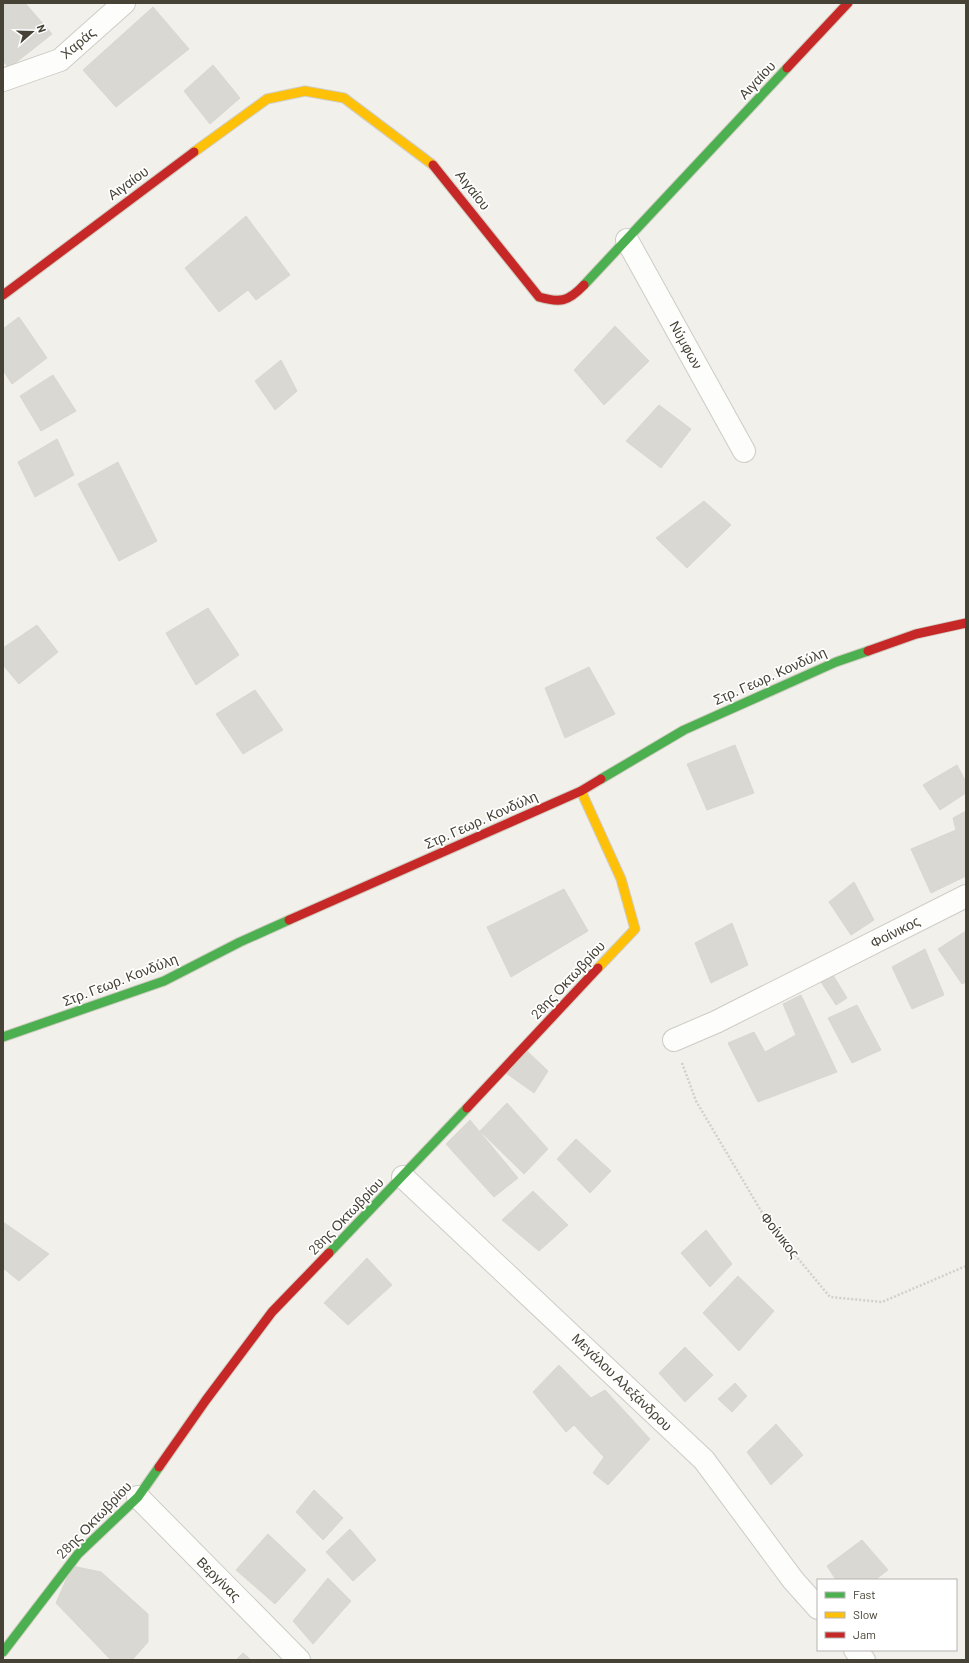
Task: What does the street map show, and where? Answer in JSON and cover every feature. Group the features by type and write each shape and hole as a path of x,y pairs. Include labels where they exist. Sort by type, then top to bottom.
{"street":[{"name":"Χαράς","path":"3,80 60,60 124,3"},
{"name":"Αιγαίου","path":"3,295 127,200 267,99 305,91 344,98 436,166 539,297 556,302 575,295 848,3"},
{"name":"Νύμφων","path":"627,240 744,451"},
{"name":"Στρ. Γεωρ. Κονδύλη","path":"3,1037 164,981 240,942 581,791 684,730 836,662 916,634 966,623"},
{"name":"28ης Οκτωβρίου","path":"3,1652 78,1554 138,1497 206,1400 272,1312 403,1176 635,929 621,879 581,791"},
{"name":"Φοίνικος","path":"674,1040 716,1022 966,896"},
{"name":"Μεγάλου Αλεξάνδρου","path":"403,1176 704,1460 793,1580 817,1607"},
{"name":"Βεργίνας","path":"138,1497 299,1660"},
{"path":"856,1651 864,1660"}],"path":[{"name":"Φοίνικος","path":"674,1040 696,1101 766,1221 830,1297 882,1302 966,1266"}],"building":[{"path":"5,3 25,3 52,34 9,68 3,61 3,5"},
{"path":"153,7 189,49 116,107 83,70"},
{"path":"213,65 240,98 210,124 184,91"},
{"path":"246,216 290,275 256,300 248,290 219,312 185,268"},
{"path":"19,317 47,358 12,384 3,370 3,329"},
{"path":"615,326 649,361 604,405 574,370"},
{"path":"281,360 297,391 275,410 255,381"},
{"path":"53,375 76,411 41,431 20,396"},
{"path":"659,405 691,429 661,468 626,441"},
{"path":"57,439 74,475 35,497 18,462"},
{"path":"118,462 157,541 119,561 78,484"},
{"path":"704,501 731,525 687,568 656,538"},
{"path":"208,608 239,655 196,685 166,633"},
{"path":"37,625 58,652 19,684 3,665 3,648"},
{"path":"589,667 615,714 565,738 545,688"},
{"path":"255,690 283,730 243,754 216,714"},
{"path":"735,745 754,793 707,810 687,764"},
{"path":"957,765 966,782 966,793 940,810 923,785"},
{"path":"966,811 966,876 931,893 911,849 956,830 953,818"},
{"path":"854,882 874,920 851,935 829,902"},
{"path":"564,889 588,931 511,977 487,927"},
{"path":"732,923 748,965 711,983 695,943"},
{"path":"966,931 966,982 962,984 938,949"},
{"path":"925,949 944,995 912,1009 892,967"},
{"path":"833,975 847,998 836,1005 821,982"},
{"path":"801,995 837,1072 758,1102 728,1043 754,1032 765,1052 796,1035 783,1004"},
{"path":"857,1005 881,1050 852,1063 828,1018"},
{"path":"527,1051 548,1071 534,1093 506,1073"},
{"path":"507,1103 548,1149 524,1174 480,1131"},
{"path":"470,1120 518,1178 494,1197 446,1144"},
{"path":"576,1139 611,1171 590,1193 557,1159"},
{"path":"533,1191 568,1225 539,1251 502,1220"},
{"path":"3,1222 49,1254 19,1281 3,1268"},
{"path":"706,1230 732,1264 710,1287 681,1253"},
{"path":"367,1258 392,1285 348,1325 324,1303"},
{"path":"738,1276 774,1311 739,1351 703,1313"},
{"path":"685,1347 713,1375 685,1402 659,1373"},
{"path":"559,1365 591,1398 605,1390 650,1439 608,1485 593,1473 604,1457 574,1425 566,1432 533,1392"},
{"path":"735,1383 747,1396 732,1412 718,1399"},
{"path":"776,1424 803,1455 771,1485 747,1452"},
{"path":"314,1490 343,1518 323,1540 296,1512"},
{"path":"350,1529 376,1560 353,1581 326,1552"},
{"path":"268,1534 306,1570 275,1604 236,1570"},
{"path":"862,1540 888,1570 876,1579 835,1579 827,1566"},
{"path":"72,1566 101,1572 148,1614 148,1642 132,1660 111,1660 56,1603"},
{"path":"328,1578 351,1601 313,1644 293,1621"},
{"path":"243,1653 251,1660 236,1660"}],"traffic: fast":[{"path":"584,285 787,68"},
{"path":"601,779 684,730 836,662 868,651"},
{"path":"3,1037 164,981 240,942 289,920"},
{"path":"329,1253 467,1108"},
{"path":"3,1652 78,1554 138,1497 159,1467"}],"traffic: slow":[{"path":"194,152 267,99 305,91 344,98 433,165"},
{"path":"581,791 621,879 635,929 598,968"}],"traffic: jam":[{"path":"787,68 848,3"},
{"path":"3,295 194,152"},
{"path":"433,165 539,297 553,300 563,300 573,295 584,285"},
{"path":"868,651 916,634 966,623"},
{"path":"289,920 581,791 601,779"},
{"path":"467,1108 598,968"},
{"path":"159,1467 206,1400 272,1312 329,1253"}]}
